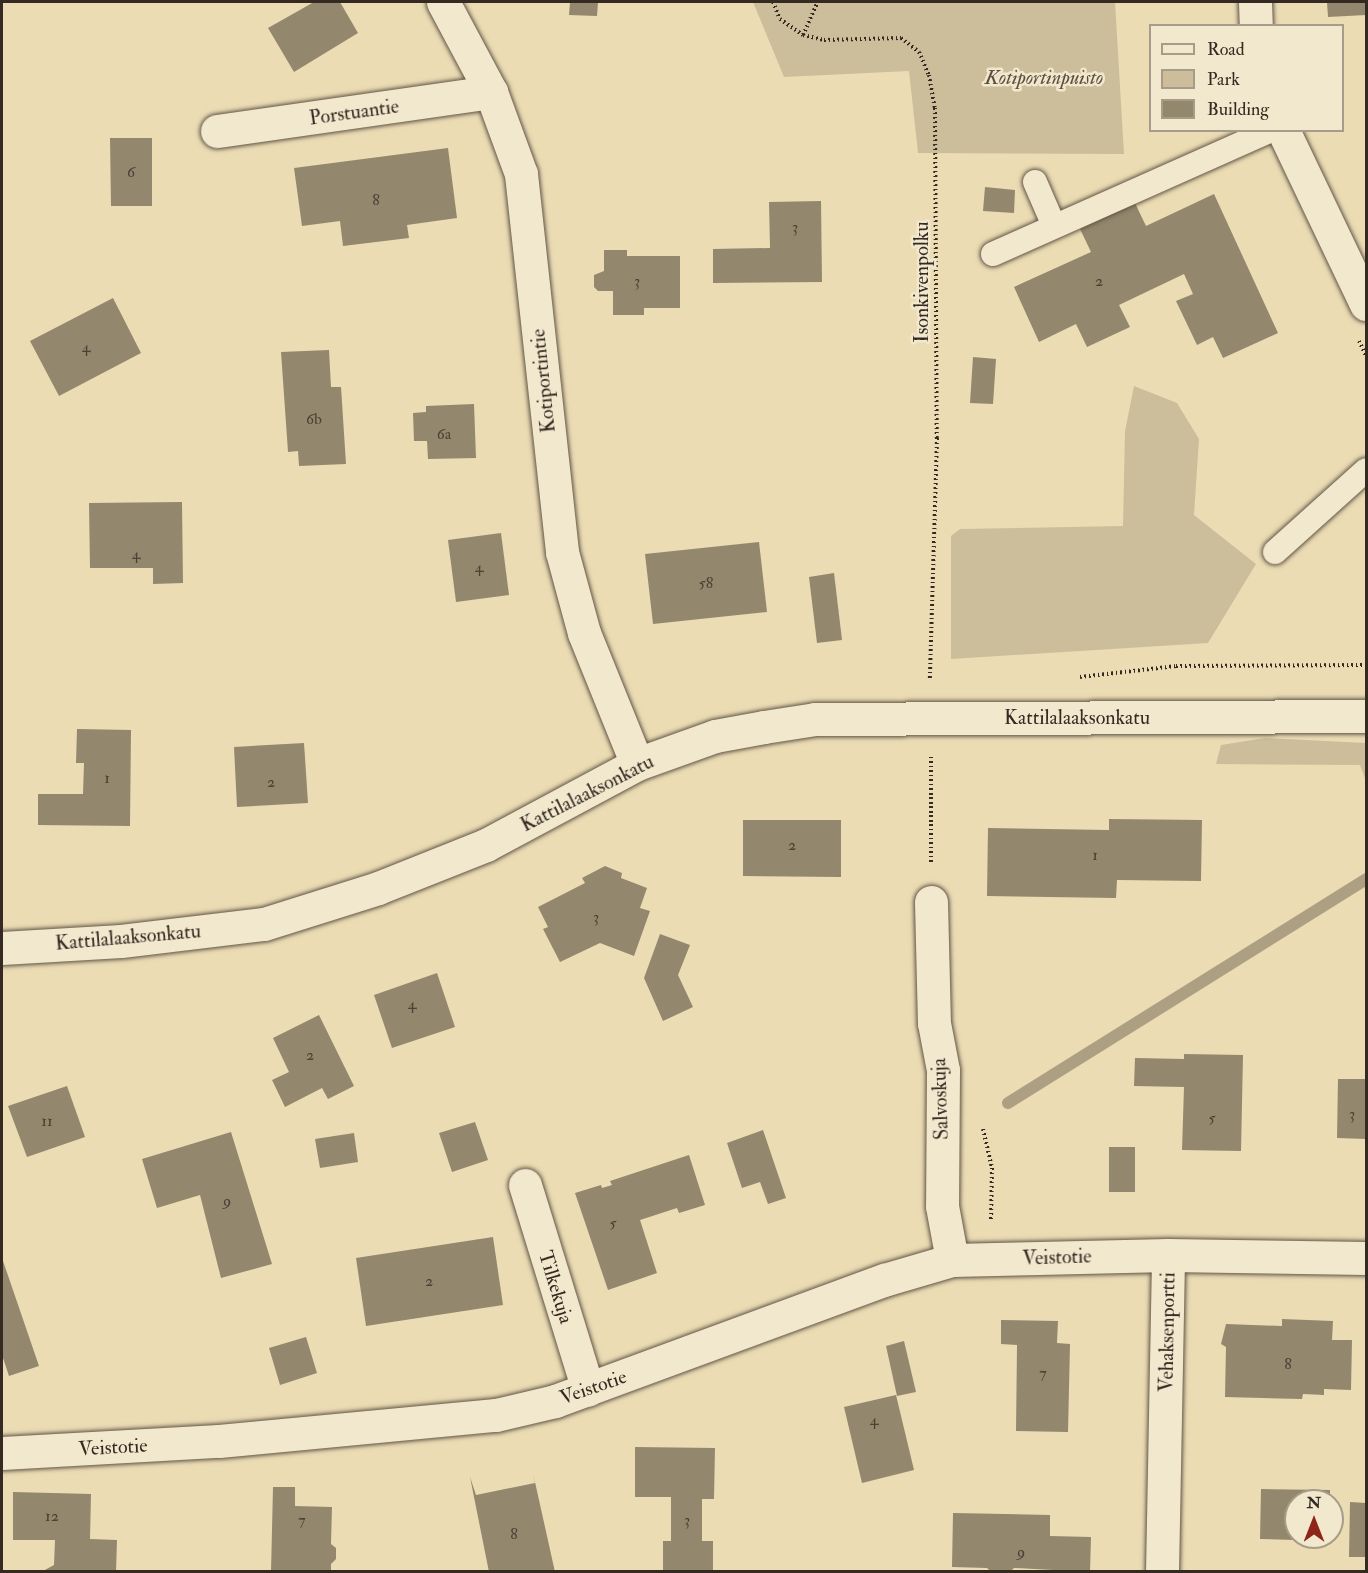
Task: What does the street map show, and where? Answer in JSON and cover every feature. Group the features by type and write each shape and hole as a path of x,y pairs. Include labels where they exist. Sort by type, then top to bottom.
{"street":[{"name":"Kotiportintie","path":"443,2 491,92 521,174 561,552 584,633 638,764"},
{"path":"1255,2 1256,24"},
{"name":"Porstuantie","path":"217,131 491,92"},
{"path":"1285,132 1366,304"},
{"name":"Kattilalaaksonkatu","path":"2,948 121,941 264,924 378,888 486,845 638,764 715,736 815,719 1366,716"},
{"name":"Salvoskuja","path":"931,902 934,1023 943,1070 942,1206 951,1260"},
{"name":"Tilkekuja","path":"525,1185 588,1390"},
{"name":"Veistotie","path":"2,1453 219,1441 496,1415 588,1390 884,1280 951,1260 1168,1255"},
{"name":"Vehaksenportti","path":"1162,1572 1168,1255 1366,1258"}],"lane":[{"path":"993,254 1266,132"},
{"path":"1035,182 1054,226"},
{"path":"1275,552 1366,470"}],"path":[{"path":"773,2 780,19 803,36 818,2"},
{"name":"Isonkivenpolku","path":"803,36 824,40 901,38 919,52 929,75 935,108 937,427 930,683"},
{"path":"1074,678 1176,666 1366,665"},
{"path":"918,684 942,683"},
{"path":"931,902 932,717"}],"green space":[{"name":"Kotiportinpuisto","path":"753,2 1115,2 1124,154 918,153 909,71 784,77"},
{"path":"1134,386 1177,403 1199,439 1194,515 1256,564 1208,643 951,659 951,536 960,529 1123,526 1125,431"},
{"path":"1265,738 1366,743 1366,781 1360,765 1216,764 1221,745"}],"building":[{"path":"314,2 340,2 358,33 294,72 268,28"},
{"path":"570,2 598,2 597,16 569,15"},
{"path":"1327,2 1366,2 1366,15 1328,17"},
{"path":"110,138 152,138 152,206 111,206"},
{"path":"448,148 457,218 407,225 409,238 343,246 340,221 302,226 294,168"},
{"path":"985,187 1015,190 1014,213 983,211"},
{"path":"1214,194 1278,333 1223,358 1213,337 1197,345 1176,301 1193,294 1184,274 1119,305 1130,327 1087,347 1076,324 1039,342 1014,287 1091,252 1080,229 1135,203 1146,226"},
{"path":"821,201 822,282 713,283 713,249 770,248 769,202"},
{"path":"604,250 627,250 627,256 680,256 680,308 644,308 644,315 613,315 613,291 598,291 594,287 594,275 604,271"},
{"path":"113,298 141,353 59,396 30,341"},
{"path":"329,350 331,387 341,387 346,464 299,466 298,451 288,452 281,352"},
{"path":"973,357 996,359 993,404 970,403"},
{"path":"474,404 476,458 428,459 427,441 414,441 413,413 426,412 426,406"},
{"path":"182,502 183,583 153,584 153,568 90,568 89,503"},
{"path":"501,533 509,595 456,602 448,540"},
{"path":"759,542 767,612 653,624 645,554"},
{"path":"834,573 842,640 817,643 809,577"},
{"path":"77,729 131,730 130,826 38,825 38,794 83,794 84,763 76,763"},
{"path":"304,743 308,803 237,807 234,747"},
{"path":"1109,819 1202,820 1201,881 1117,880 1116,898 987,896 988,828 1109,830"},
{"path":"743,820 841,820 841,877 743,876"},
{"path":"605,866 622,873 621,878 647,888 640,908 650,911 634,956 600,943 560,962 543,929 548,927 538,907 585,883 582,878"},
{"path":"660,934 690,945 678,975 693,1007 663,1021 644,978"},
{"path":"437,973 455,1027 392,1048 374,995"},
{"path":"319,1015 354,1086 328,1099 322,1088 285,1107 272,1080 289,1072 273,1038"},
{"path":"1184,1054 1243,1055 1241,1151 1182,1150 1184,1087 1134,1086 1135,1058 1184,1059"},
{"path":"1338,1079 1366,1079 1366,1139 1337,1138"},
{"path":"67,1086 85,1137 27,1157 8,1106"},
{"path":"475,1122 488,1160 452,1172 439,1133"},
{"path":"763,1130 786,1198 768,1204 760,1182 742,1188 727,1143"},
{"path":"231,1132 272,1264 221,1278 200,1195 157,1208 142,1159"},
{"path":"354,1133 358,1162 320,1168 315,1139"},
{"path":"1109,1147 1135,1147 1135,1192 1109,1192"},
{"path":"689,1155 705,1205 679,1213 677,1208 640,1220 657,1273 608,1290 575,1193 601,1185 602,1188 612,1185 610,1181"},
{"path":"493,1237 503,1305 366,1326 356,1258"},
{"path":"2,1258 39,1366 9,1376 2,1355"},
{"path":"1282,1319 1333,1321 1332,1340 1352,1340 1351,1390 1324,1389 1324,1395 1303,1394 1302,1399 1225,1397 1226,1347 1221,1344 1226,1324 1282,1326"},
{"path":"1001,1320 1058,1321 1057,1343 1070,1344 1068,1432 1016,1431 1017,1345 1001,1344"},
{"path":"306,1337 317,1373 280,1385 269,1348"},
{"path":"904,1341 916,1392 897,1396 886,1346"},
{"path":"896,1395 914,1470 862,1483 844,1407"},
{"path":"635,1447 715,1448 714,1499 702,1499 702,1541 713,1541 713,1572 663,1572 663,1541 671,1541 671,1497 635,1497"},
{"path":"533,1473 555,1572 489,1572 470,1477 476,1495 535,1483"},
{"path":"273,1487 295,1487 295,1506 332,1507 331,1544 336,1548 336,1559 331,1564 331,1572 271,1572"},
{"path":"1261,1489 1284,1489 1284,1540 1260,1539"},
{"path":"13,1492 91,1494 90,1539 117,1540 116,1572 41,1572 54,1565 55,1540 13,1540"},
{"path":"1350,1502 1366,1503 1366,1557 1349,1557"},
{"path":"953,1513 1050,1515 1050,1536 1091,1537 1090,1572 1014,1568 1010,1572 991,1572 987,1568 952,1567"}],"waterway":[{"path":"1008,1103 1366,879"}]}
